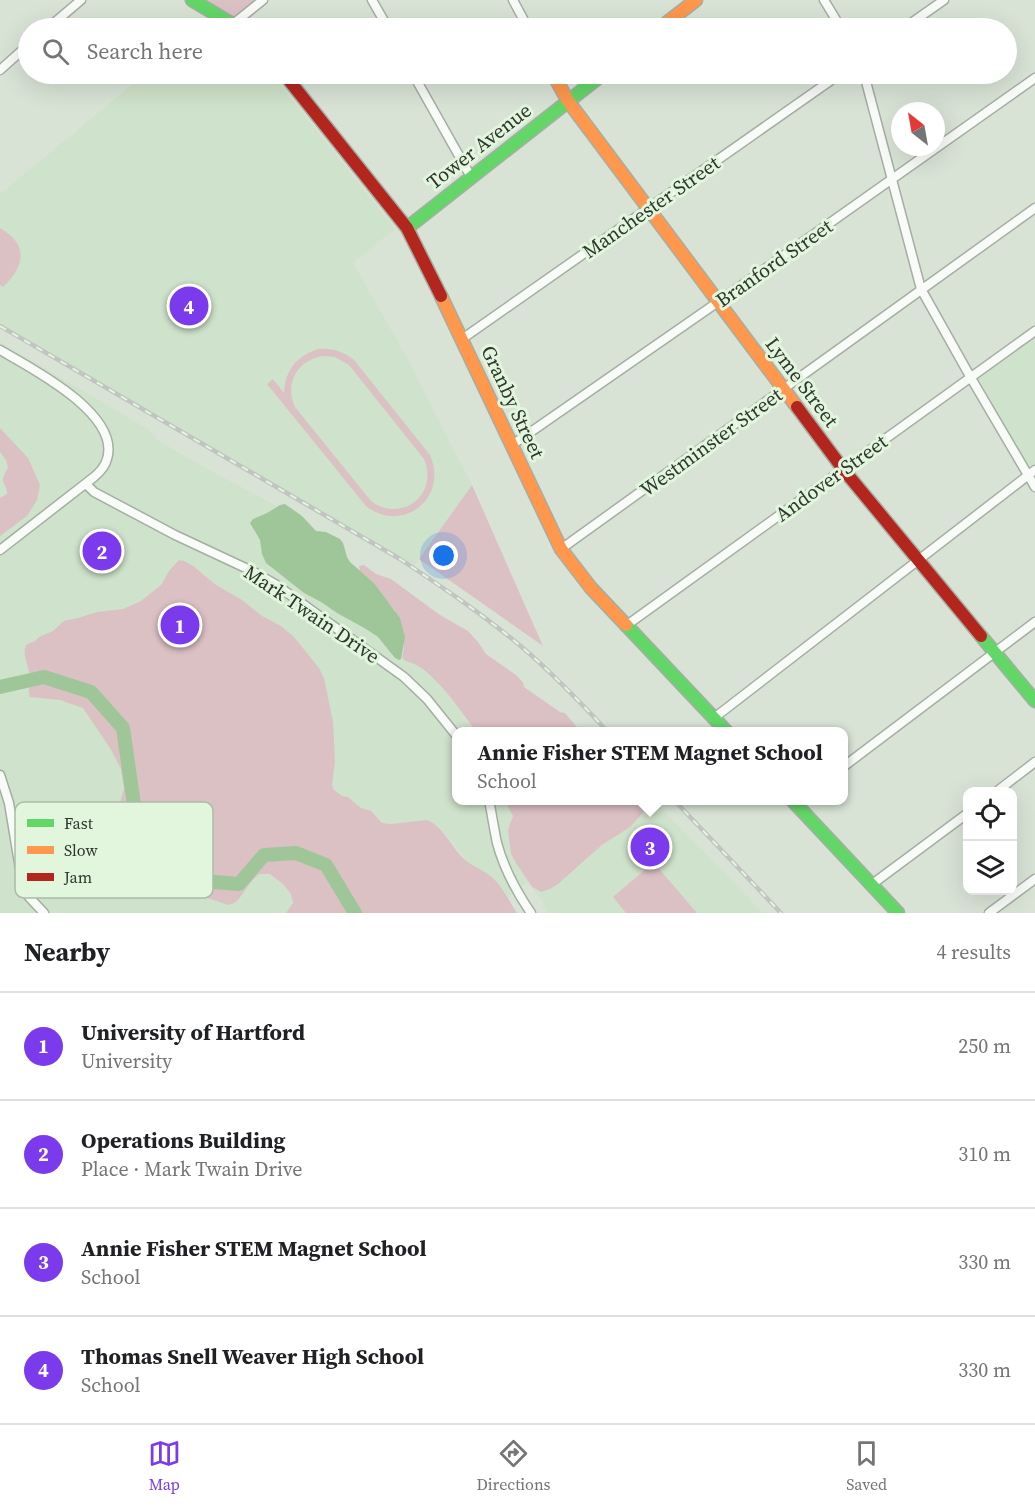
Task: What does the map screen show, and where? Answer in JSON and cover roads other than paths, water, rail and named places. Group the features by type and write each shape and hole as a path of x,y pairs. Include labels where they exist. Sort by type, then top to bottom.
{"main road":[{"path":"192,0 222,18"},
{"path":"673,18 696,0"},
{"name":"Granby Street","path":"292,84 407,228 561,549 591,588 722,727"},
{"name":"Lyme Street","path":"559,84 568,101 843,469 1035,701"},
{"name":"Tower Avenue","path":"407,228 590,84"},
{"path":"799,805 898,913"}],"street":[{"path":"60,18 81,0"},
{"path":"244,18 263,0"},
{"path":"372,0 382,18"},
{"path":"513,0 523,18"},
{"path":"824,0 835,18"},
{"path":"918,18 944,0"},
{"path":"0,70 18,54"},
{"name":"Branford Street","path":"512,446 1035,78"},
{"path":"419,84 471,177"},
{"name":"Manchester Street","path":"462,339 826,84"},
{"path":"867,84 921,289 971,378 1031,472 1035,487"},
{"name":"Westminster Street","path":"561,549 1035,208"},
{"name":"Andover Street","path":"627,625 1035,331"},
{"path":"0,350 64,388 79,401 100,425 109,447 108,458 101,471 0,550"},
{"path":"714,718 1031,472"},
{"name":"Mark Twain Drive","path":"86,484 94,492 275,584 396,671 427,699 452,730"},
{"path":"848,763 1035,622"},
{"path":"1002,787 1035,762"},
{"path":"0,775 9,804 15,840"},
{"path":"490,805 497,844 505,867 531,913"},
{"path":"871,885 963,817"},
{"path":"989,913 1035,879"},
{"path":"30,898 44,913"}],"waterway":[{"path":"0,687 44,677 91,692 123,728 134,802"},
{"path":"213,882 239,884 264,855 296,853 326,865 355,913"}],"railway":[{"path":"0,326 400,559 478,613 523,648 603,727"},
{"path":"679,805 781,913"}],"place":[{"name":"Thomas Snell Weaver High School","path":"189,306"},
{"name":"Operations Building","path":"102,551"},
{"name":"University of Hartford","path":"180,625"},
{"name":"Annie Fisher STEM Magnet School","path":"650,847"}]}
